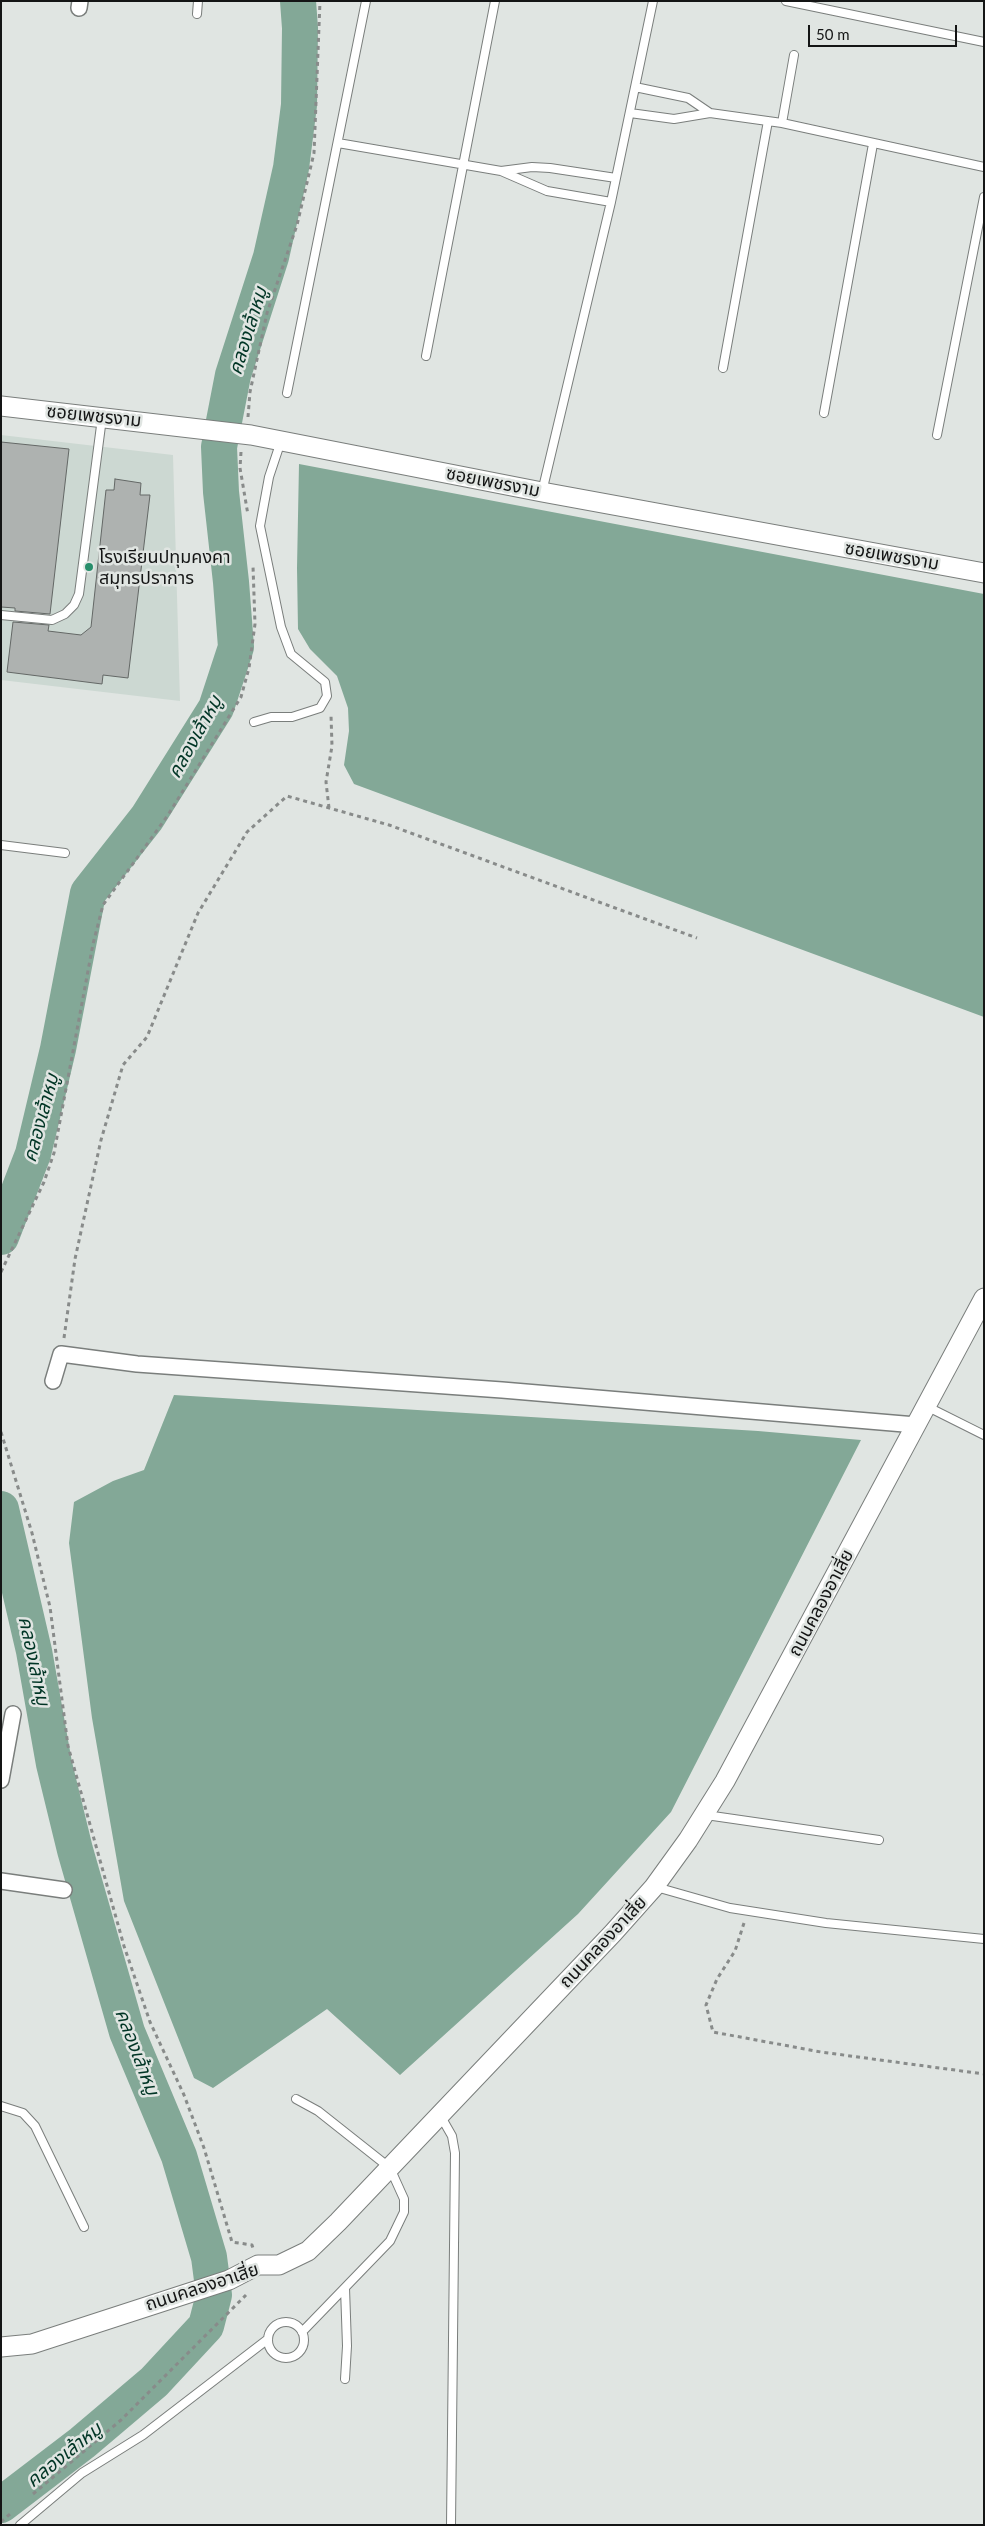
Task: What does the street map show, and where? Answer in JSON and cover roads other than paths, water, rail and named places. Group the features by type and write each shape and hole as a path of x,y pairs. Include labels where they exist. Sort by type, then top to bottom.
{"street":[{"name":"ซอยเพชรงาม","path":"1,406 102,416 247,435 542,492 984,573"},
{"name":"ถนนคลองอาเสี่ย","path":"1,2347 32,2344 229,2280 258,2265 279,2265 308,2251 390,2168 613,1933 654,1886 704,1815 730,1772 926,1406 976,1320 984,1298"},
{"path":"53,1381 61,1354 137,1364 502,1390 916,1425"},
{"path":"1,1780 13,1714"},
{"path":"1,1881 64,1890"}],"lane":[{"path":"197,14 198,1"},
{"path":"287,393 366,1"},
{"path":"426,356 495,1"},
{"path":"542,492 611,202 653,1"},
{"path":"786,1 984,42"},
{"path":"782,123 794,55"},
{"path":"635,87 688,98 710,113"},
{"path":"630,113 674,119 710,113 782,123 984,167"},
{"path":"723,368 768,121"},
{"path":"338,144 501,172 547,191 611,202"},
{"path":"824,413 872,144"},
{"path":"501,172 532,167 616,178"},
{"path":"937,435 984,197"},
{"path":"1,615 52,620 65,614 74,605 79,594 102,416"},
{"path":"254,722 271,717 292,717 320,708 326,698 325,682 291,654 281,627 260,526 269,477 281,441"},
{"path":"1,845 65,853"},
{"path":"926,1406 984,1435"},
{"path":"704,1815 879,1840"},
{"path":"654,1886 730,1908 826,1924 984,1939"},
{"path":"296,2099 324,2115 390,2168 404,2199 404,2212 401,2223 390,2241 302,2332"},
{"path":"1,2106 23,2113 35,2126 84,2228"},
{"path":"440,2115 452,2136 455,2153 451,2525"},
{"path":"345,2288 347,2326 345,2379"},
{"path":"287,2322 296,2325 302,2332 304,2341 302,2350 294,2356 285,2358 276,2356 270,2349 268,2339 271,2330 278,2324 287,2322"},
{"path":"20,2525 82,2474 143,2435 268,2339"}],"waterway":[{"name":"คลองเล้าหมู","path":"1,1237 33,1154 58,1049 88,893 147,818 216,708 236,647 221,492 219,447 233,375 271,257 291,168 299,105 300,28 298,1"},
{"name":"คลองเล้าหมู","path":"1,1509 34,1651 54,1764 75,1850 127,2032 179,2156 209,2257 214,2295 206,2326 154,2382 82,2443 1,2505"}],"place":[{"name":"โรงเรียนปทุมคงคา สมุทรปราการ","path":"89,567"}]}
